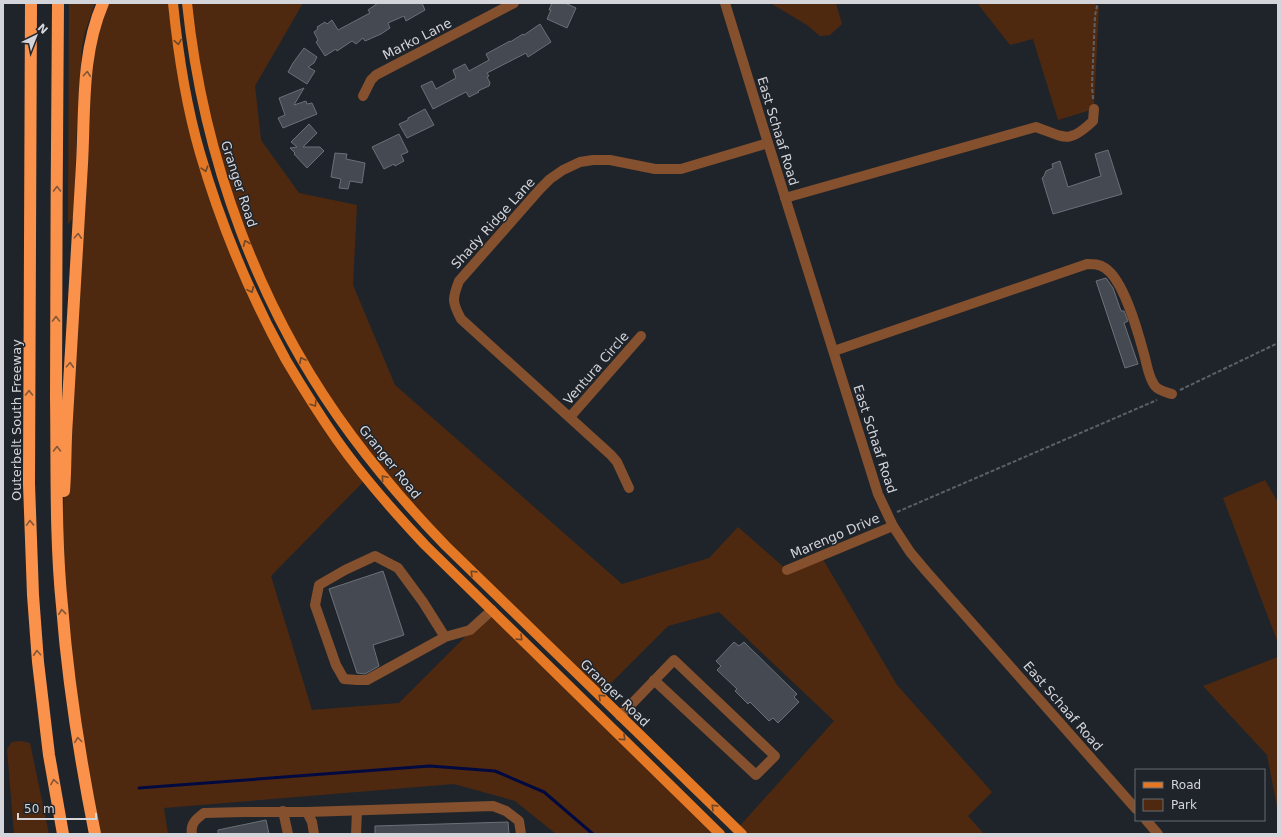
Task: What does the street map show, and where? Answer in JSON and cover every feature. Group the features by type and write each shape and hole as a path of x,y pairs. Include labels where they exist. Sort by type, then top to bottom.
{"highway":[{"name":"Outerbelt South Freeway","path":"31,3 29,484 33,595 38,662 49,755 63,834"},
{"path":"58,3 56,367 57,511 59,558 70,682 95,834"},
{"path":"59,558 66,473 66,425 88,57 93,30 103,3"}],"main road":[{"name":"Granger Road","path":"173,3 183,74 200,152 226,230 247,282 286,360 338,440 394,511 425,545 720,834"},
{"name":"Granger Road","path":"187,3 191,40 204,113 214,150 240,229 284,328 329,403 376,468 422,521 501,600 742,834"},
{"path":"492,610 501,600"}],"street":[{"name":"Marko Lane","path":"363,96 371,80 376,75 514,3"},
{"name":"East Schaaf Road","path":"725,3 878,494 893,526 910,552 1135,808"},
{"path":"785,198 1036,127 1061,137 1071,136 1077,134 1093,121 1094,109"},
{"name":"Shady Ridge Lane","path":"629,488 617,462 611,454 461,319 453,300 459,281 550,179 563,170 580,162 610,160 655,169 681,169 768,143"},
{"path":"834,351 1087,264 1097,264 1106,268 1113,276 1131,309 1150,375 1156,386 1164,392 1172,394"},
{"name":"Ventura Circle","path":"570,417 641,336"},
{"name":"Marengo Drive","path":"787,570 893,526"},
{"path":"445,637 423,602 398,568 375,556 344,570 319,585 316,605 336,665 344,679 367,680 445,637 470,630 492,610"},
{"path":"620,716 654,680 674,660 775,756 756,775 654,680"},
{"path":"192,834 191,829 195,820 204,813 357,811 493,806 506,811 519,821 521,834"},
{"path":"283,811 288,834"},
{"path":"356,834 357,811"},
{"path":"307,812 312,822 314,834"},
{"path":"1147,821 1158,834"}],"path":[{"path":"1094,109 1092,85 1095,16 1096,6 1098,3"},
{"path":"889,516 1172,394 1278,343"}],"green space":[{"path":"69,3 95,3 82,46 77,124 74,217 68,224"},
{"path":"103,3 173,3 176,35 211,187 286,360 367,478 271,576 312,710 399,703 492,610 720,834 556,834 515,801 454,784 164,808 168,834 95,834 59,558 66,473 86,84"},
{"path":"187,3 303,3 255,86 261,140 299,193 357,205 353,285 395,385 622,584 709,558 738,527 787,570 821,556 897,685 992,792 968,816 984,834 742,834 737,829 834,721 719,612 668,626 599,695 376,468 285,328 224,182"},
{"path":"836,3 842,24 830,35 820,36 807,25 772,4"},
{"path":"977,3 1094,3 1099,7 1094,109 1058,120 1033,39 1010,45"},
{"path":"1265,480 1278,502 1278,643 1223,498"},
{"path":"1278,657 1278,812 1267,755 1203,686"},
{"path":"21,741 30,743 49,834 14,834 7,749 12,742"}],"building":[{"path":"378,3 422,3 425,10 406,21 404,16 388,23 390,28 381,34 365,41 363,38 356,44 352,41 337,51 336,49 325,56 316,42 318,40 314,32 318,29 317,27 325,22 327,24 332,20 338,30 370,13 368,10"},
{"path":"552,3 565,3 576,8 567,28 547,19"},
{"path":"540,24 551,42 528,57 526,53 487,73 489,76 487,77 490,83 489,86 478,91 479,92 469,97 466,92 433,109 421,86 432,81 436,89 456,78 453,70 465,64 469,71 489,60 486,54 523,34 524,35"},
{"path":"304,48 317,57 314,63 308,67 315,71 307,84 288,72"},
{"path":"304,88 294,105 306,101 307,104 312,103 317,114 283,128 278,118 285,115 279,98"},
{"path":"425,109 434,125 407,138 399,124"},
{"path":"309,124 317,133 303,147 320,147 324,151 307,168 290,148 297,147 291,142"},
{"path":"399,134 408,152 401,155 404,161 395,166 394,164 384,169 372,147"},
{"path":"1108,150 1122,194 1053,214 1042,178 1046,171 1053,168 1052,164 1060,161 1068,187 1101,176 1095,154"},
{"path":"335,153 347,154 346,159 365,163 362,183 350,181 348,189 339,188 341,179 331,177"},
{"path":"1106,278 1113,288 1121,311 1124,311 1128,321 1124,323 1138,364 1125,368 1096,281"},
{"path":"383,571 404,635 373,645 379,666 365,674 357,673 329,589"},
{"path":"734,642 739,646 744,642 797,694 794,697 799,702 778,723 773,718 769,721 750,702 748,704 735,691 737,689 717,670 721,666 716,661"},
{"path":"266,820 269,834 218,834 218,830"},
{"path":"508,822 509,834 375,834 375,826"}],"waterway":[{"path":"139,788 430,766 495,771 544,792 593,834"}]}
